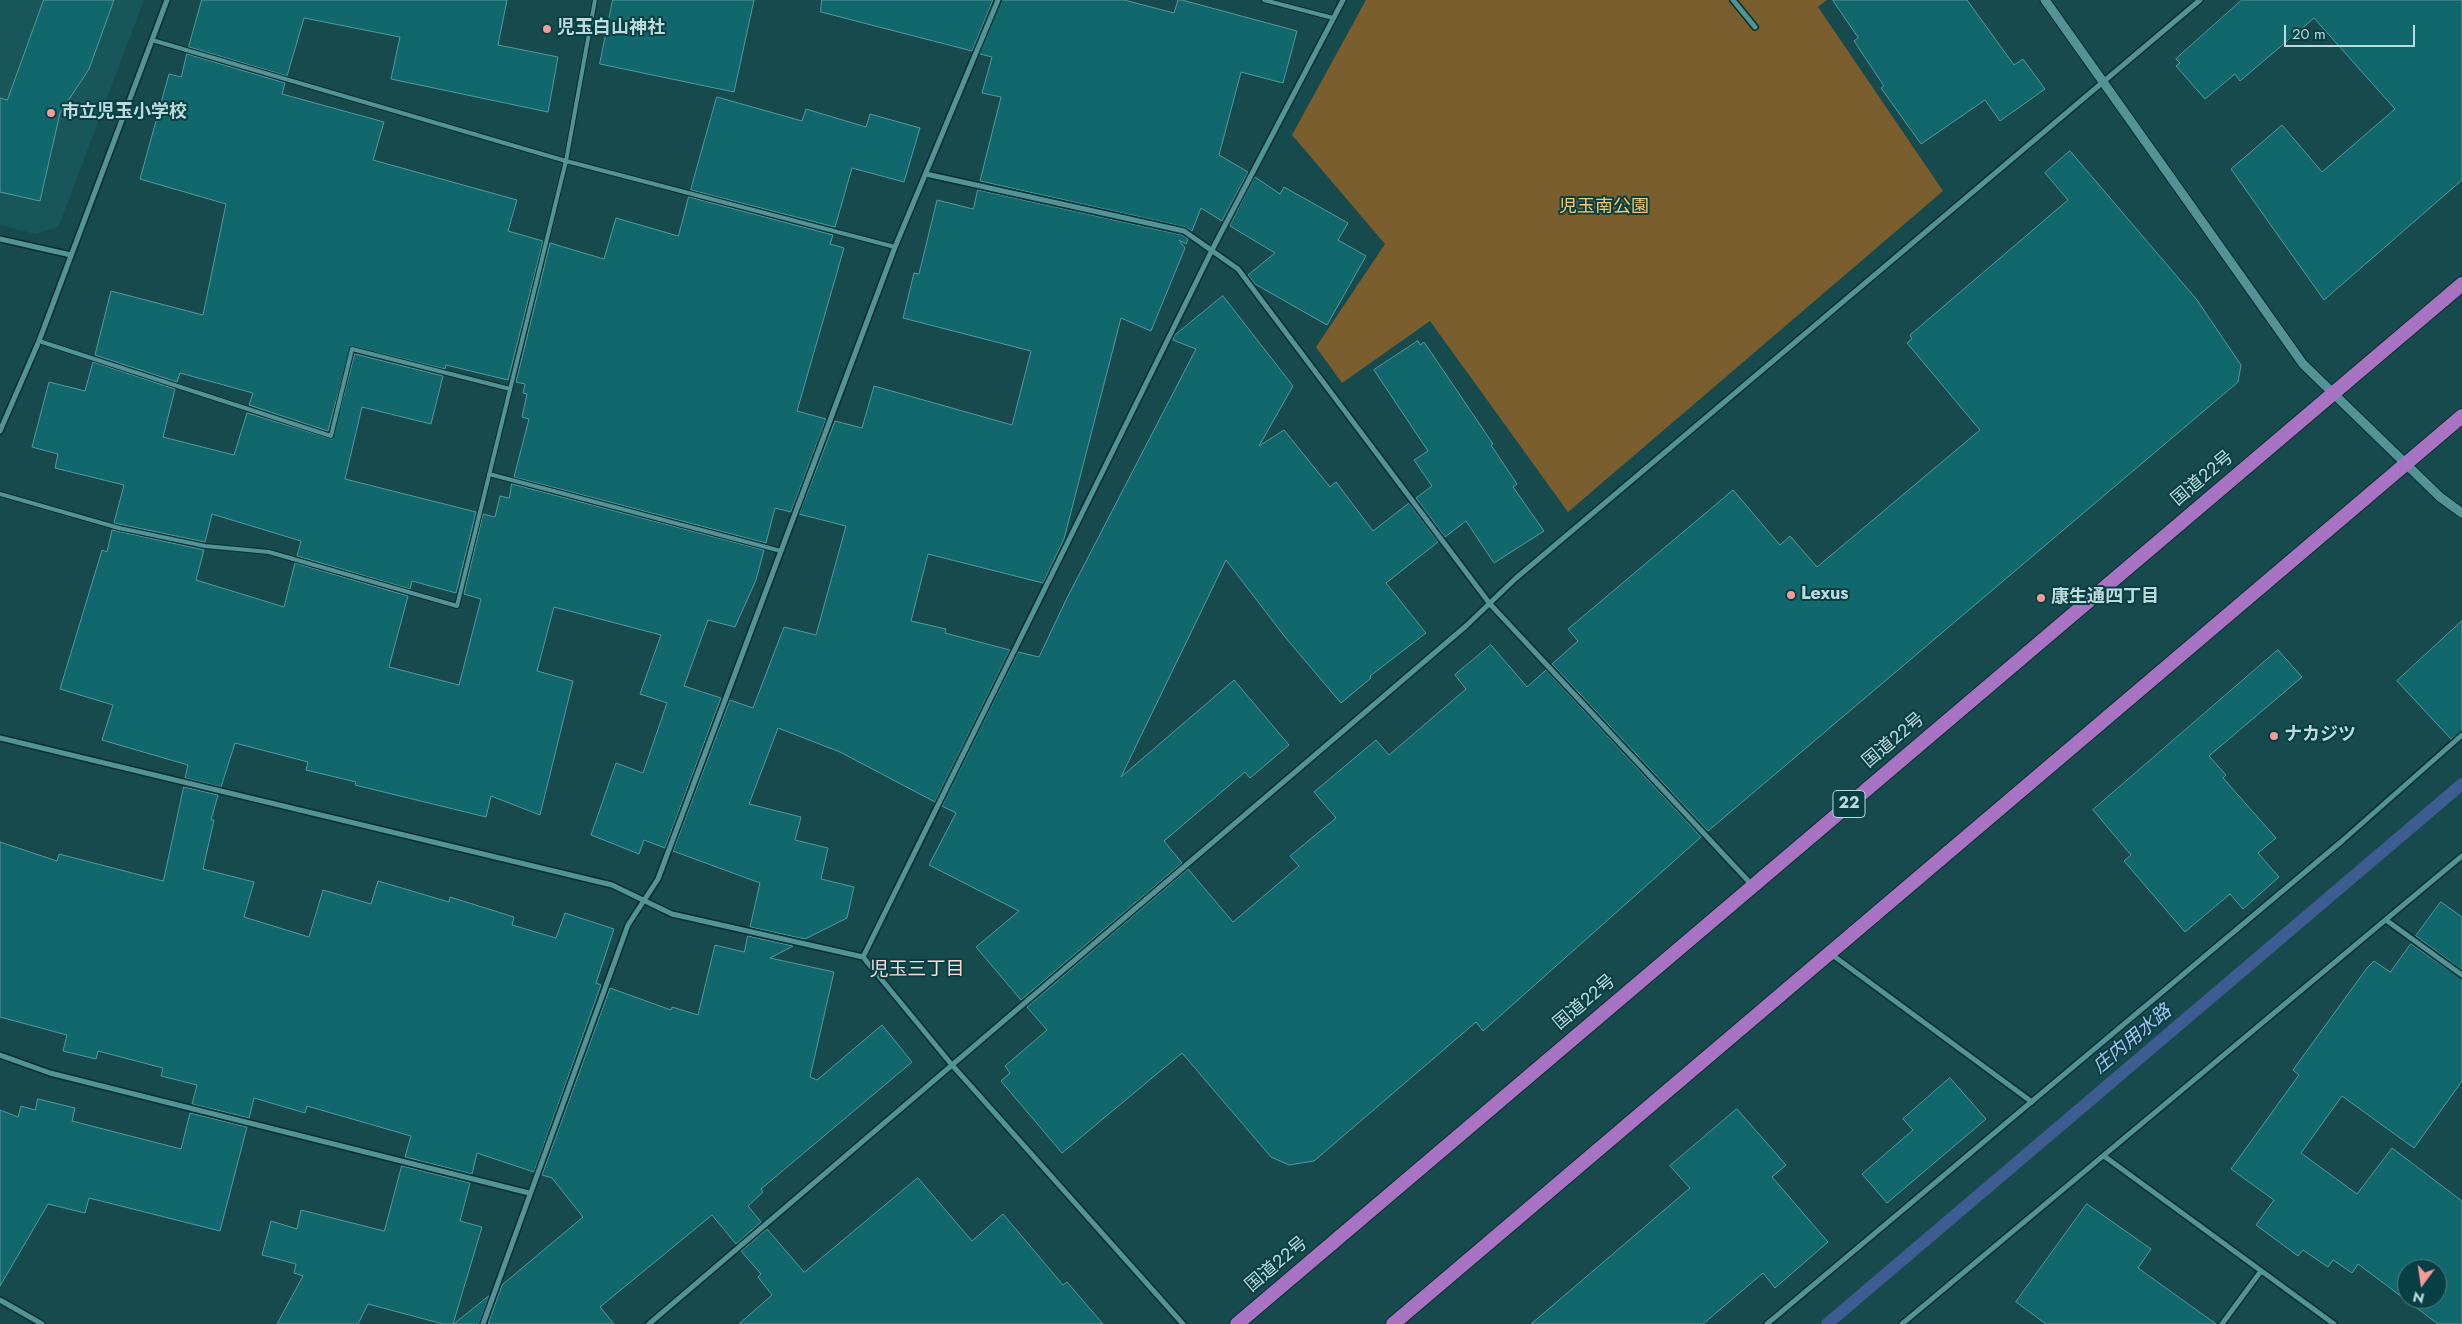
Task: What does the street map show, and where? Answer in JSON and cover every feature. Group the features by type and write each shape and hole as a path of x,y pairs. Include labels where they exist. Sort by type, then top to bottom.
{"highway":[{"name":"国道22号","path":"1237,1324 2462,284"},
{"path":"1393,1324 2462,416"}],"street":[{"path":"0,431 39,341 168,0"},
{"path":"483,1324 529,1193 628,925 658,879 895,247 998,0"},
{"path":"863,957 1212,250 1343,0"},
{"path":"1733,0 1755,27"},
{"path":"2045,0 2303,364 2440,496 2462,513"},
{"path":"649,1324 1490,604 1515,579 2200,0"},
{"path":"926,174 1184,231 1238,269 1490,604 1753,885"},
{"path":"0,239 71,256"},
{"path":"1767,1324 2342,841 2462,735"},
{"path":"0,738 612,884 672,914 863,957 952,1065 1183,1324"},
{"path":"1902,1324 2462,856"},
{"path":"2386,920 2462,975"},
{"path":"1830,953 2032,1102"},
{"path":"0,1055 50,1073 529,1193"},
{"path":"2104,1156 2334,1324"},
{"path":"2222,1324 2261,1271"},
{"path":"0,1300 42,1324"}],"lane":[{"path":"0,494 119,528 205,546 269,552 457,606 566,161 595,0"},
{"path":"1264,0 1333,18"},
{"path":"152,40 566,161 895,247"},
{"path":"39,341 331,436 352,349 510,389"},
{"path":"489,474 781,552"}],"shaded area":[{"name":"市立児玉小学校","path":"0,0 144,0 59,226 36,234 0,225"}],"green space":[{"name":"児玉南公園","path":"1366,0 1827,0 1818,7 1943,191 1568,512 1430,321 1342,383 1316,347 1385,244 1292,135"}],"building":[{"path":"44,0 114,0 89,69 60,113 40,201 0,192 0,98 7,100"},
{"path":"202,0 507,0 498,45 558,57 548,112 391,79 400,37 304,18 287,76 189,47"},
{"path":"613,0 754,0 734,92 600,64"},
{"path":"822,0 993,0 972,51 821,12"},
{"path":"1002,0 1124,0 1174,13 1178,0 1182,0 1297,31 1283,83 1241,72 1219,155 1248,172 1222,221 1201,208 1192,231 1185,227 980,181 1001,97 982,93 992,57 980,54"},
{"path":"1833,0 1967,0 2014,65 2023,59 2045,89 2000,121 1985,100 1921,144 1881,88 1884,86 1854,41 1858,38"},
{"path":"2242,0 2462,0 2462,180 2324,300 2231,169 2282,125 2322,172 2395,109 2314,18 2240,81 2235,74 2205,99 2176,66 2180,63 2176,59"},
{"path":"187,54 285,83 282,94 384,122 373,160 517,200 508,231 543,241 508,380 446,365 445,369 351,346 328,431 249,405 253,393 180,373 177,382 95,355 111,291 203,315 226,204 140,179 169,74 181,77"},
{"path":"717,97 802,121 806,109 866,127 870,114 920,128 904,182 852,168 835,227 691,190"},
{"path":"2070,151 2197,300 2241,365 2238,382 1708,831 1552,664 1578,641 1568,629 1733,490 1780,545 1790,536 1817,567 1980,430 1907,343 1912,339 1910,335 2068,200 2045,173"},
{"path":"1255,177 1280,194 1284,187 1348,223 1338,240 1366,256 1327,325 1255,284 1248,275 1275,253 1230,226"},
{"path":"978,190 1182,235 1188,239 1186,244 1179,240 1185,248 1151,331 1121,318 1064,539 1043,583 928,554 911,621 946,629 945,633 1010,650 935,802 840,752 778,728 749,804 801,817 795,840 828,848 821,879 854,887 847,918 805,939 750,927 760,883 673,851 730,700 753,708 784,627 816,635 846,526 799,514 835,421 862,428 874,386 1012,425 1031,351 903,318 914,273 919,274 937,200 973,209"},
{"path":"689,197 833,235 830,244 844,248 797,411 826,419 791,512 775,508 766,543 514,477 529,419 522,417 527,394 523,393 525,384 516,382 550,243 604,259 616,218 678,236"},
{"path":"1223,296 1293,386 1259,446 1284,430 1330,487 1336,482 1373,531 1409,503 1438,542 1386,583 1426,633 1370,676 1371,678 1341,703 1285,637 1226,560 1121,777 1234,680 1289,745 1250,778 1245,772 1164,841 1182,863 1021,1000 976,947 1019,911 929,865 956,813 942,806 1018,652 1039,657 1067,598 1196,349 1173,340 1174,336"},
{"path":"1418,341 1420,345 1424,342 1493,444 1491,445 1517,484 1513,487 1544,531 1494,563 1466,521 1445,537 1416,498 1432,486 1414,460 1428,451 1374,370"},
{"path":"355,354 443,376 431,424 362,407 345,479 476,512 456,593 412,581 410,589 297,556 301,541 212,514 205,542 114,523 124,485 55,468 58,454 32,447 49,382 85,391 93,362 175,389 163,437 234,455 247,413 332,439"},
{"path":"512,484 764,550 756,580 735,627 708,620 684,686 721,698 665,848 644,840 639,854 591,835 616,763 643,773 667,703 640,694 661,635 554,607 537,671 573,681 540,815 491,796 486,817 355,785 356,782 306,770 308,762 235,743 221,787 185,778 188,765 102,740 113,705 60,689 102,550 107,552 112,530 204,550 196,580 284,607 295,563 408,596 389,667 459,685 481,599 464,594 483,514 495,517 500,496 509,498"},
{"path":"2462,621 2462,731 2451,739 2397,681"},
{"path":"1491,645 1527,687 1546,670 1701,837 1483,1031 1476,1022 1314,1161 1289,1165 1271,1157 1182,1053 1062,1153 1001,1081 1010,1073 1005,1066 1047,1030 1027,1007 1188,869 1233,922 1299,866 1290,856 1336,818 1314,792 1376,740 1389,755 1466,689 1455,675"},
{"path":"2278,650 2302,677 2209,756 2226,775 2223,778 2276,838 2258,853 2279,877 2243,909 2230,894 2185,932 2124,861 2131,855 2093,810"},
{"path":"184,787 218,795 211,820 214,820 203,869 254,882 244,917 309,937 323,890 371,904 378,881 449,902 450,897 514,917 512,925 556,938 565,913 614,929 596,983 601,985 534,1172 477,1153 472,1174 405,1157 411,1136 307,1106 305,1113 254,1098 249,1118 192,1104 197,1085 161,1076 163,1068 98,1051 96,1059 63,1051 67,1035 0,1017 0,842 57,861 59,854 163,881"},
{"path":"2441,902 2462,917 2462,970 2416,936"},
{"path":"748,936 793,946 770,958 834,972 810,1077 817,1080 882,1025 912,1062 761,1189 763,1192 748,1206 761,1222 736,1244 712,1215 600,1307 614,1324 488,1324 502,1285 583,1217 552,1178 542,1175 610,988 671,1010 672,1007 698,1015 715,945 744,952"},
{"path":"2411,944 2462,979 2462,1081 2414,1148 2342,1096 2301,1153 2357,1194 2392,1148 2462,1201 2462,1324 2438,1324 2418,1309 2447,1309 2447,1259 2397,1259 2397,1293 2358,1264 2352,1273 2333,1260 2328,1267 2303,1250 2298,1256 2256,1225 2274,1200 2231,1169 2299,1075 2293,1070 2374,961 2390,972"},
{"path":"1950,1078 1986,1119 1887,1203 1862,1174 1913,1130 1903,1119"},
{"path":"38,1099 75,1108 72,1121 181,1149 190,1113 247,1127 220,1231 89,1198 85,1213 48,1204 0,1286 0,1110 18,1117 21,1106 35,1110"},
{"path":"1737,1109 1786,1165 1772,1177 1828,1242 1775,1288 1763,1273 1703,1324 1531,1324 1690,1188 1670,1166"},
{"path":"402,1166 470,1183 460,1221 482,1227 453,1324 443,1324 368,1304 358,1324 277,1324 303,1276 294,1273 296,1264 262,1255 271,1221 297,1229 301,1210 384,1231"},
{"path":"918,1178 972,1241 1003,1214 1063,1285 1067,1282 1103,1324 739,1324 772,1295 758,1277 761,1274 741,1251 767,1229 804,1272"},
{"path":"2087,1204 2151,1249 2138,1268 2216,1324 2046,1324 2016,1302"},
{"path":"489,1296 479,1324 454,1324"}],"waterway":[{"name":"庄内用水路","path":"1827,1324 2462,784"}],"place":[{"name":"児玉白山神社","path":"547,29"},
{"name":"市立児玉小学校","path":"51,113"},
{"name":"Lexus","path":"1791,595"},
{"name":"康生通四丁目","path":"2041,598"},
{"name":"ナカジツ","path":"2274,736"}],"district":[{"name":"児玉三丁目","path":"917,970"}]}
